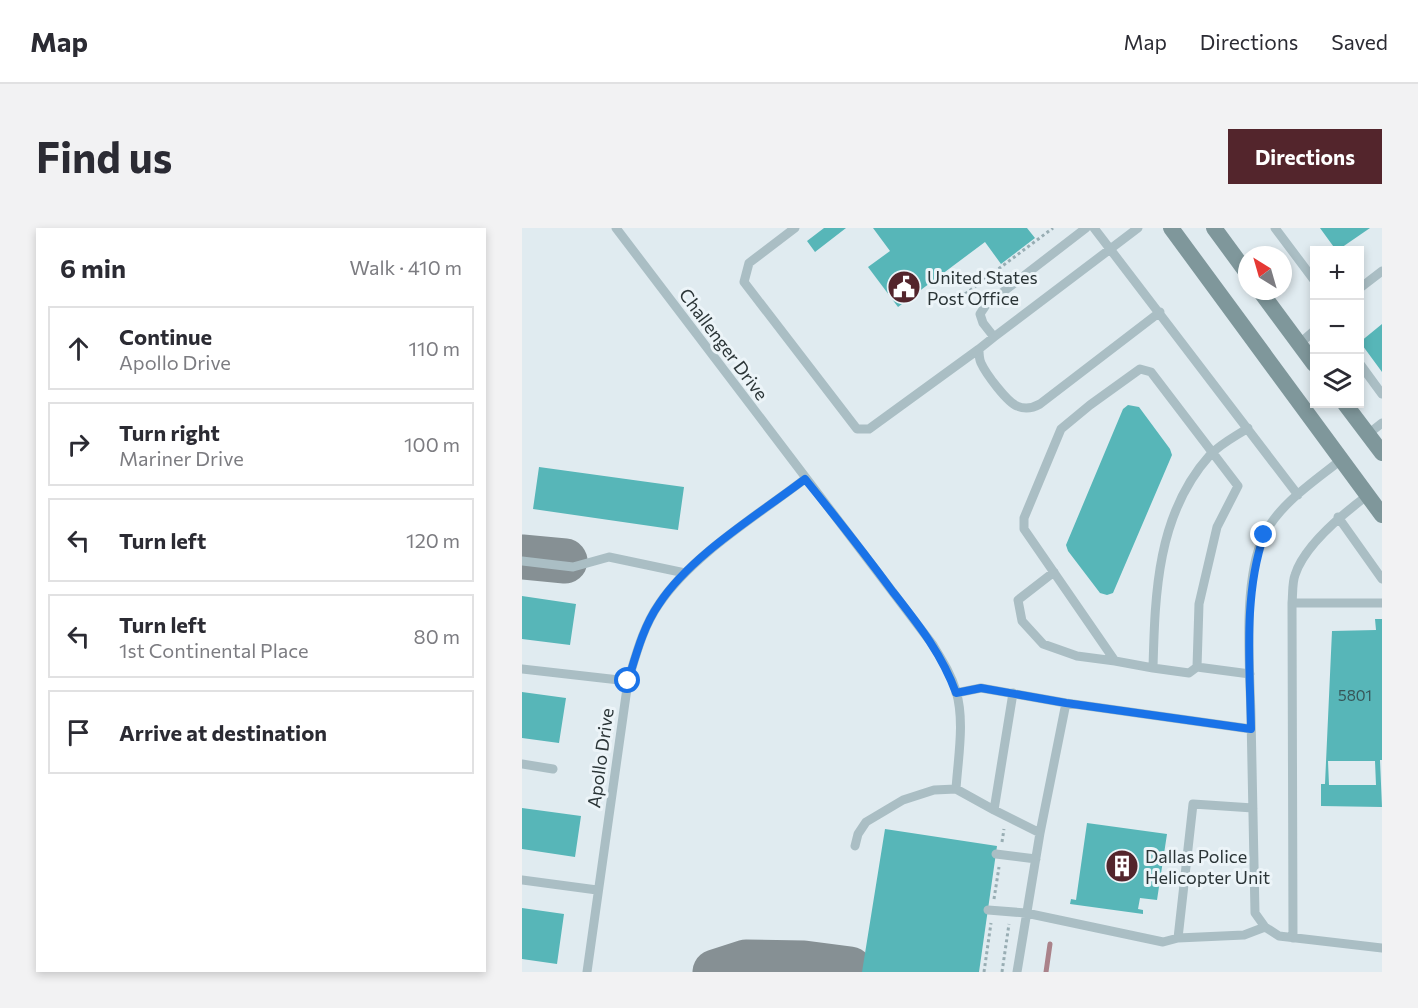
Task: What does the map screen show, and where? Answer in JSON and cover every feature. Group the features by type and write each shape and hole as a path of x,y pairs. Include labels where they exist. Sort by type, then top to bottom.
{"main road":[{"path":"1171,228 1382,515"},
{"path":"1214,228 1238,261"},
{"path":"1267,300 1310,359"},
{"path":"1348,408 1382,453"}],"lane":[{"name":"Challenger Drive","path":"616,228 933,645 948,671 956,693 960,721 956,789"},
{"path":"795,228 749,263 744,282 857,429 869,429 956,368 1138,228"},
{"path":"994,337 983,323 980,314 986,305 1086,228"},
{"path":"1094,228 1298,495"},
{"path":"1275,228 1310,275"},
{"path":"1364,284 1382,271"},
{"path":"979,349 982,365 1009,401 1016,406 1032,408 1160,312"},
{"path":"1299,344 1310,334"},
{"path":"1115,660 1024,529 1024,518 1061,429 1140,369 1151,372 1238,486 1217,527 1199,604 1197,667"},
{"path":"1364,371 1382,394"},
{"path":"1368,434 1382,423"},
{"path":"1152,668 1155,602 1164,541 1187,484 1212,453 1248,428"},
{"path":"1342,459 1283,508 1264,535 1256,558 1251,588 1250,674 1255,914 1265,927 1279,936 1382,948"},
{"name":"Apollo Drive","path":"587,972 628,681 639,643 658,604 685,573 707,553 805,479"},
{"path":"1293,938 1292,603 1295,574 1310,549 1338,518 1368,495"},
{"path":"1338,518 1382,579"},
{"path":"522,561 573,567 609,557 685,573"},
{"path":"1054,572 1018,600 1022,621 1043,644 1077,656 1115,660 1152,668 1189,673 1197,667 1250,674"},
{"path":"1292,603 1382,603"},
{"path":"522,669 628,681"},
{"path":"956,693 981,688 1066,703 1251,729"},
{"path":"994,810 1013,693"},
{"path":"1017,972 1040,833 1066,703"},
{"path":"522,764 553,769"},
{"path":"855,846 858,834 866,822 903,800 934,790 956,789 1040,833"},
{"path":"1178,938 1193,804 1253,808"},
{"path":"996,854 1036,859"},
{"path":"522,880 597,890"},
{"path":"988,910 1026,913 1163,942 1178,938 1244,935 1265,927"}],"path":[{"path":"965,294 1053,228"},
{"path":"1002,972 1009,924"}],"building":[{"path":"824,228 846,228 815,252 807,241"},
{"name":"United States Post Office","path":"873,228 1027,228 1035,238 1001,264 985,242 898,307 868,267 890,251"},
{"path":"1320,228 1370,228 1344,246 1333,246"},
{"path":"1382,324 1382,372 1364,347 1364,339"},
{"path":"1128,405 1139,407 1172,455 1113,593 1107,595 1100,593 1068,551 1066,545 1123,409"},
{"path":"539,467 684,487 678,530 533,509"},
{"path":"522,596 576,604 570,645 522,639"},
{"path":"1375,619 1382,619 1382,760 1380,760 1382,807 1321,806 1321,784 1325,784 1332,631 1376,630","holes":["1328,761 1375,761 1376,785 1329,785"]},
{"path":"522,692 566,698 559,743 522,738"},
{"path":"522,808 581,816 575,857 522,849"},
{"name":"Dallas Police Helicopter Unit","path":"1087,823 1167,834 1157,900 1140,898 1138,909 1143,910 1143,914 1070,904 1071,899 1076,900"},
{"path":"885,829 997,846 979,972 862,972"},
{"path":"522,908 564,914 557,964 522,959"}],"waterway":[{"path":"1046,972 1050,944"}],"taxiway":[{"path":"522,557 565,561"},
{"path":"715,972 746,962 804,963 850,969"}],"place":[{"name":"United States Post Office","path":"904,287"},
{"name":"Dallas Police Helicopter Unit","path":"1122,866"}],"route":[{"path":"628,681 639,643 658,604 685,573 707,553 805,479 853,538 933,645 948,671 956,693 981,688 1066,703 1251,729 1251,588 1256,558 1264,535"}]}
